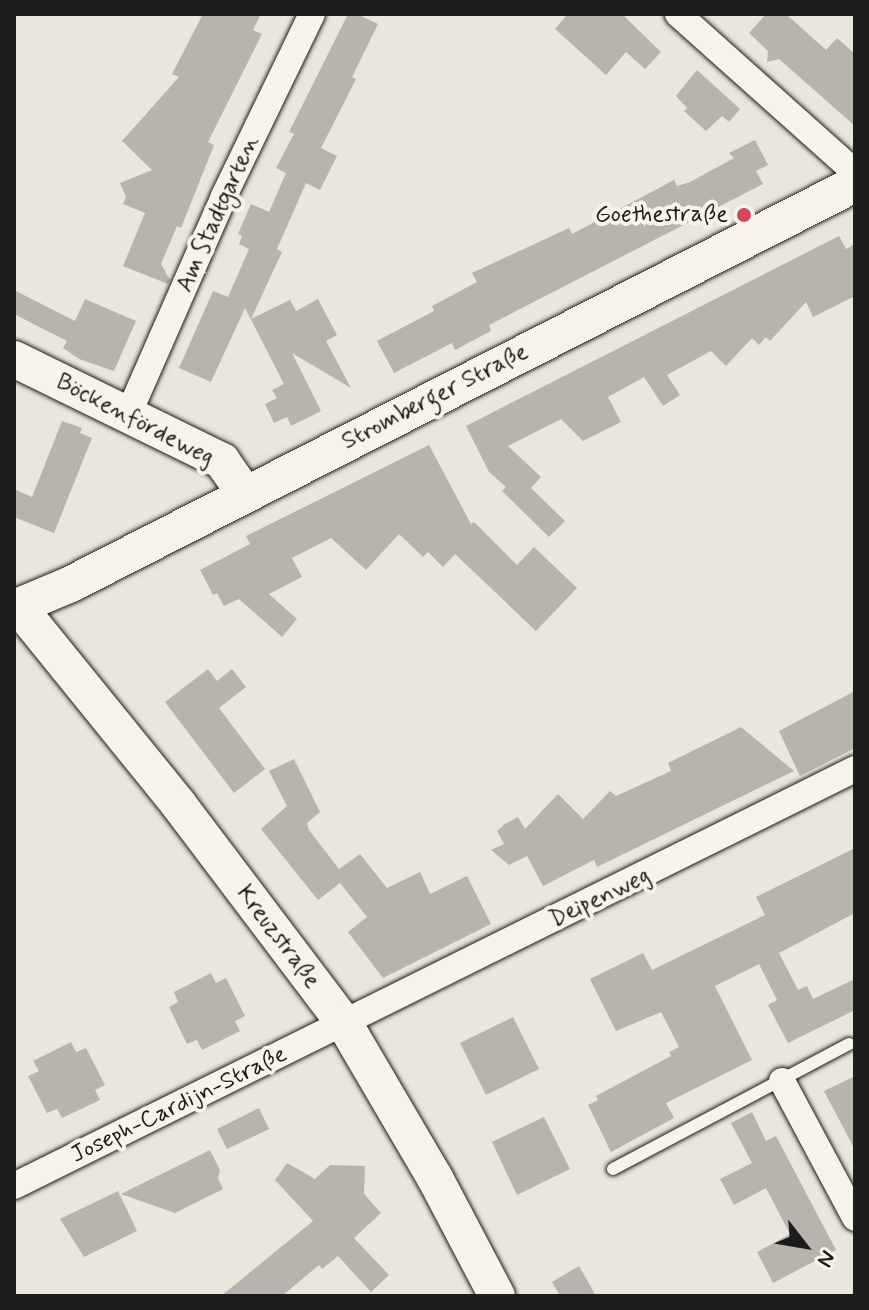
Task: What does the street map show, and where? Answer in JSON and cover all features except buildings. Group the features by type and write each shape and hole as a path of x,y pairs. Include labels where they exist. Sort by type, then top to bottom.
{"street":[{"name":"Am Stadtgarten","path":"128,415 224,196 312,14"},
{"path":"678,14 855,172"},
{"name":"Stromberger Straße","path":"16,607 71,584 855,184"},
{"name":"Böckenfördeweg","path":"14,359 222,461 245,494"},
{"name":"Kreuzstraße","path":"16,607 179,805 344,1023 435,1178 497,1296"},
{"name":"Deipenweg","path":"344,1023 855,769"},
{"name":"Joseph-Cardijn-Straße","path":"14,1186 344,1023"},
{"path":"782,1081 855,1218"}],"lane":[{"path":"613,1169 849,1044"}],"place":[{"name":"Goethestraße","path":"744,215"}]}
